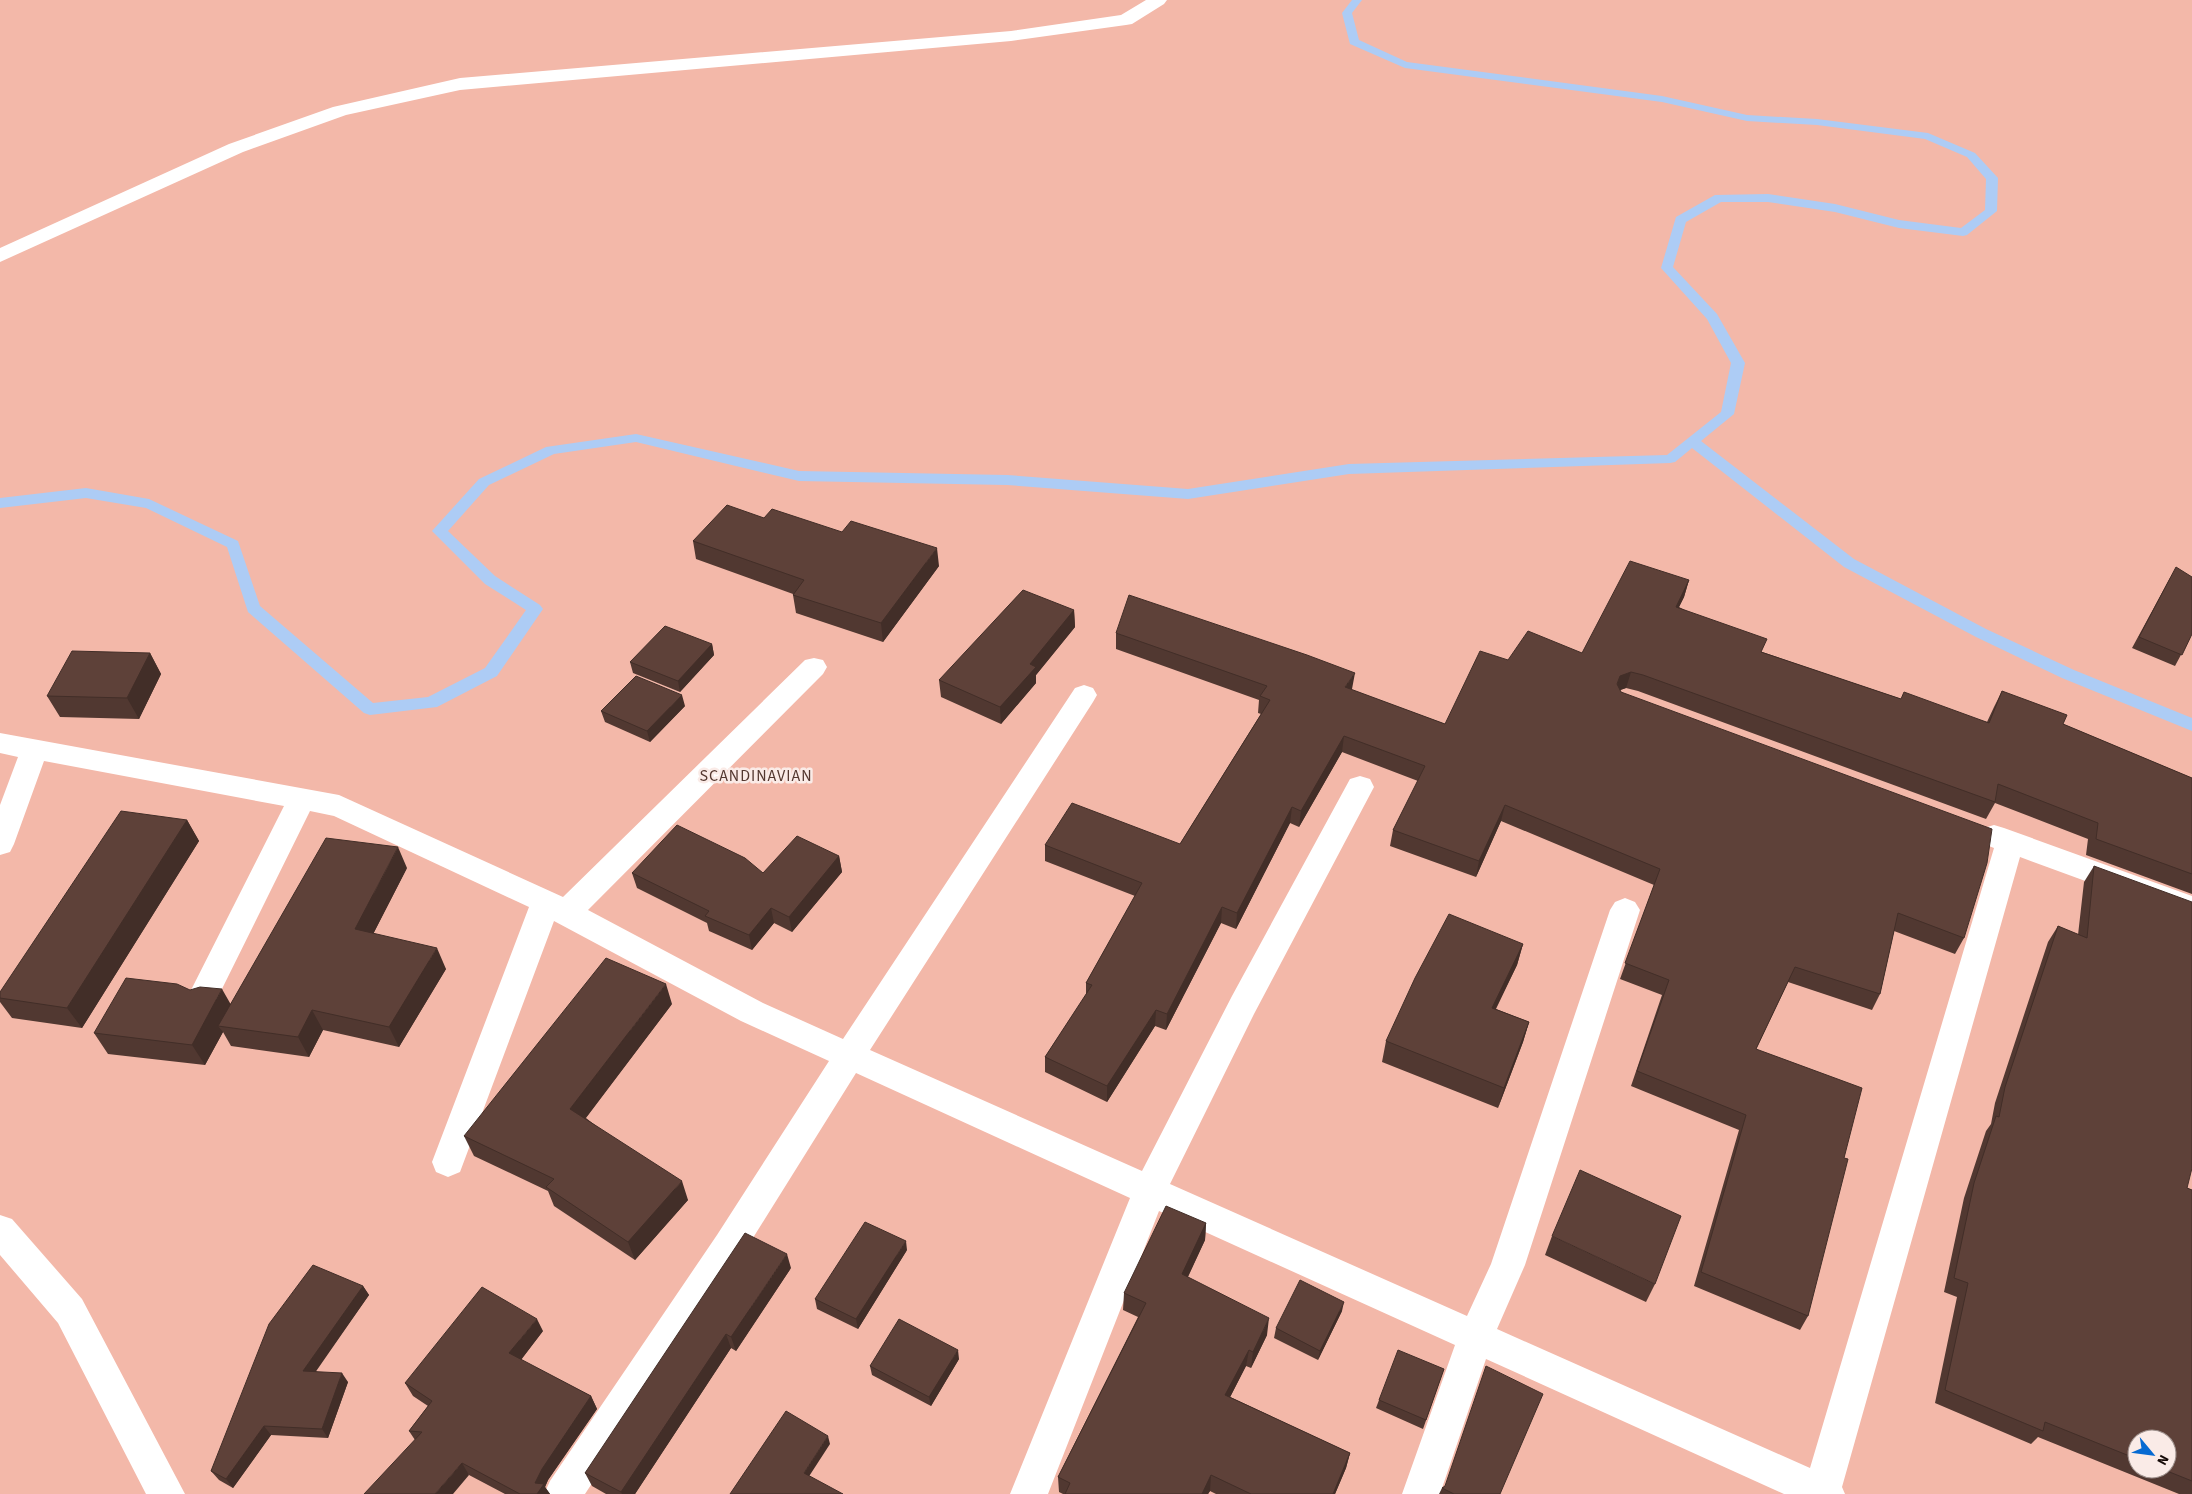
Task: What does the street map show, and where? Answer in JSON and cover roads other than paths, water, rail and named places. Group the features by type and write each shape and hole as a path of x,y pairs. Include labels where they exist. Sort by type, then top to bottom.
{"street":[{"path":"0,256 236,148 340,111 460,84 1011,36 1126,20 1158,0"},
{"path":"448,1162 556,908 814,666"},
{"path":"563,1494 729,1246 850,1055 1084,695"},
{"path":"0,743 339,806 556,908 752,1012 1824,1493 2010,842"},
{"path":"0,844 35,748"},
{"path":"1029,1494 1150,1190 1242,1004 1360,787"},
{"path":"202,996 302,799"},
{"path":"1973,828 2192,908"},
{"path":"1421,1494 1475,1338 1508,1264 1625,910"},
{"path":"0,1230 70,1311 166,1494"}],"waterway":[{"path":"1357,0 1347,13 1354,42 1405,65 1662,99 1747,118 1817,122 1928,136 1971,155 1992,178 1991,211 1963,232 1899,224 1835,208 1768,198 1719,198 1680,220 1667,268 1712,317 1738,363 1727,414 1692,441"},
{"path":"0,503 86,493 149,504 233,544 253,608 370,709 431,703 491,672 535,609 490,580 439,531 484,482 551,450 636,438 799,476 1007,480 1188,494 1349,469 1670,459 1692,441"},
{"path":"1692,441 1849,563 1981,633 2068,674 2192,725"}],"district":[{"name":"SCANDINAVIAN","path":"756,775"}]}
